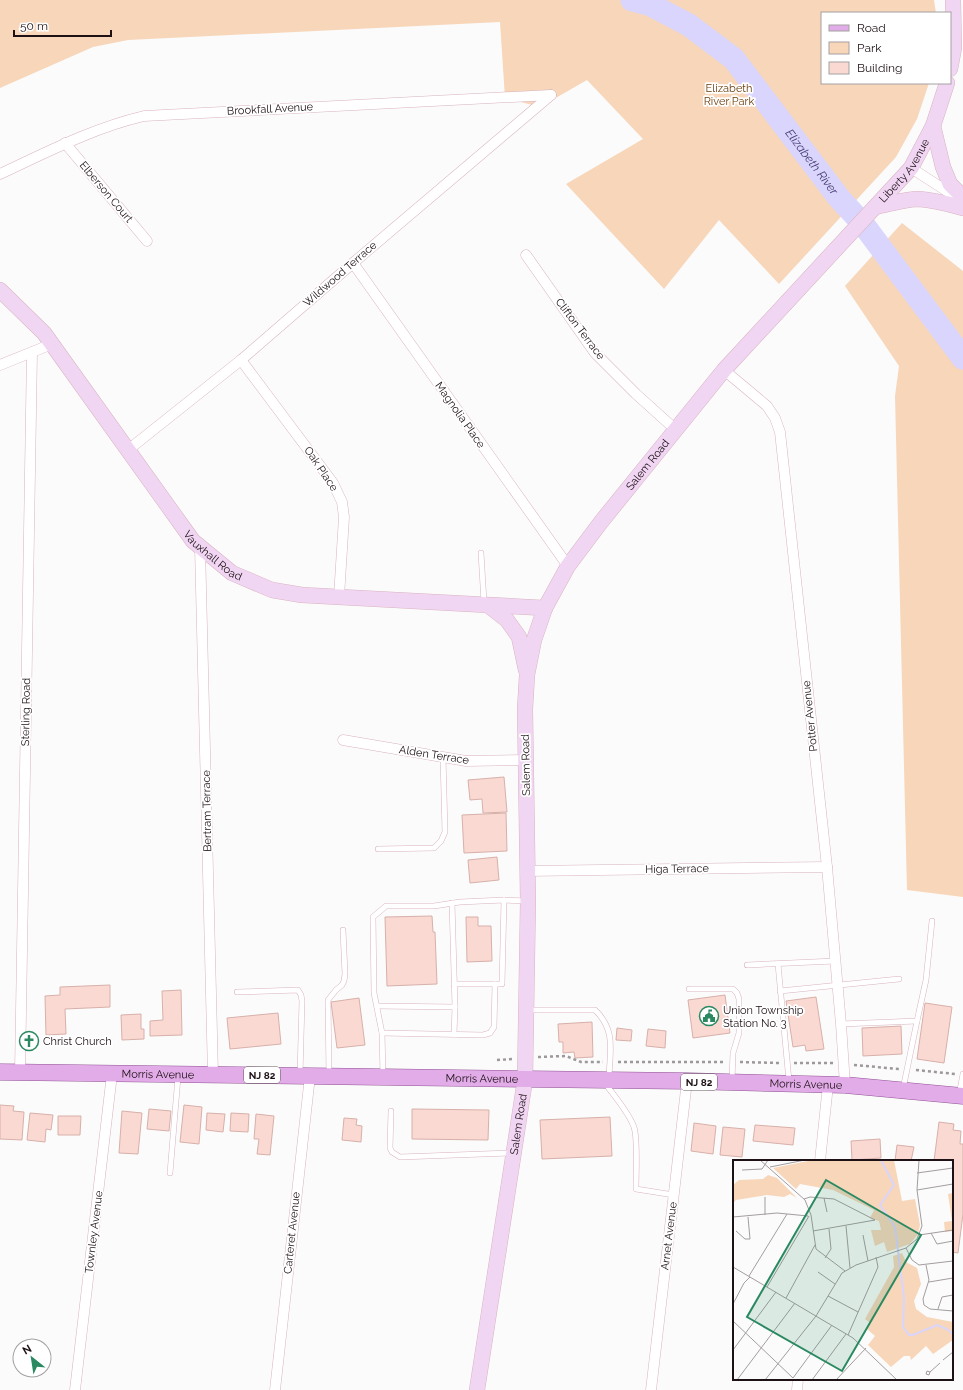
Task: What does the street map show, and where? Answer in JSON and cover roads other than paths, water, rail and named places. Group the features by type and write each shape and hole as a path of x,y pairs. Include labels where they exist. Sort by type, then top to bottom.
{"main road":[{"name":"Morris Avenue","path":"0,1072 687,1081 828,1085 961,1095"}],"street":[{"path":"951,64 954,48 957,4"},
{"name":"Liberty Avenue","path":"840,244 911,168 933,126 947,84"},
{"name":"Brookfall Avenue","path":"0,174 65,143 121,122 144,116 551,95"},
{"name":"Wildwood Terrace","path":"128,450 241,360 551,95"},
{"path":"933,126 943,167 950,184 963,197"},
{"name":"Elberson Court","path":"65,143 147,241"},
{"path":"911,168 963,202"},
{"path":"875,207 907,200 920,199 936,201 963,208"},
{"name":"Salem Road","path":"477,1390 525,1080 528,901 525,709 527,675 534,640 545,608 568,566 601,522 724,370 840,244"},
{"name":"Clifton Terrace","path":"526,255 595,352 636,394 676,430"},
{"name":"Magnolia Place","path":"353,263 568,566"},
{"name":"Vauxhall Road","path":"0,290 44,333 193,541 232,573 272,590 302,595 545,608"},
{"path":"0,365 52,344"},
{"name":"Sterling Road","path":"20,1072 32,352"},
{"name":"Oak Place","path":"241,360 333,483 342,502 344,517 338,597"},
{"name":"Potter Avenue","path":"724,370 767,406 776,418 780,432 827,867 845,1086"},
{"name":"Bertram Terrace","path":"200,547 213,1075"},
{"path":"487,605 507,620 519,637 527,675"},
{"name":"Alden Terrace","path":"343,740 466,761 526,760"},
{"name":"Higa Terrace","path":"527,871 827,867"},
{"name":"Townley Avenue","path":"75,1390 112,1074"},
{"name":"Carteret Avenue","path":"275,1390 305,1076"},
{"name":"Arnet Avenue","path":"651,1390 687,1081"},
{"path":"820,1160 828,1085"},
{"path":"796,1390 798,1380"}],"lane":[{"path":"481,553 487,605"},
{"path":"378,849 434,848 442,841 445,832 443,757"},
{"path":"383,1077 382,1033 378,1006 374,993 373,917 386,906 434,906 452,903 504,900 528,901"},
{"path":"454,984 502,984 504,900"},
{"path":"452,903 455,1007 454,1034"},
{"path":"903,1090 926,980 932,921"},
{"path":"329,1076 328,1000 336,990 342,986 344,981 343,930"},
{"path":"747,965 835,961"},
{"path":"778,964 790,1084"},
{"path":"780,990 899,979"},
{"path":"382,1033 483,1035 490,1033 494,1027 495,984"},
{"path":"689,989 733,990 737,993 739,999 739,1033 733,1053 732,1083"},
{"path":"237,992 298,990 302,1001 305,1076"},
{"path":"378,1006 455,1007"},
{"path":"526,1010 595,1010 606,1024 610,1035 606,1080 630,1117 634,1128 636,1140 636,1189 674,1195"},
{"path":"841,1024 917,1021"},
{"path":"170,1173 179,1074"},
{"path":"961,1095 963,1074"},
{"path":"391,1110 390,1148 392,1152 400,1157 514,1153"}],"waterway":[{"name":"Elizabeth River","path":"632,0 651,5 689,25 734,59 839,198 863,224 963,358"}],"place":[{"name":"Union Township Station No. 3","path":"709,1016"},
{"name":"Christ Church","path":"29,1041"}],"park label":[{"name":"Elizabeth River Park","path":"729,94"}]}
